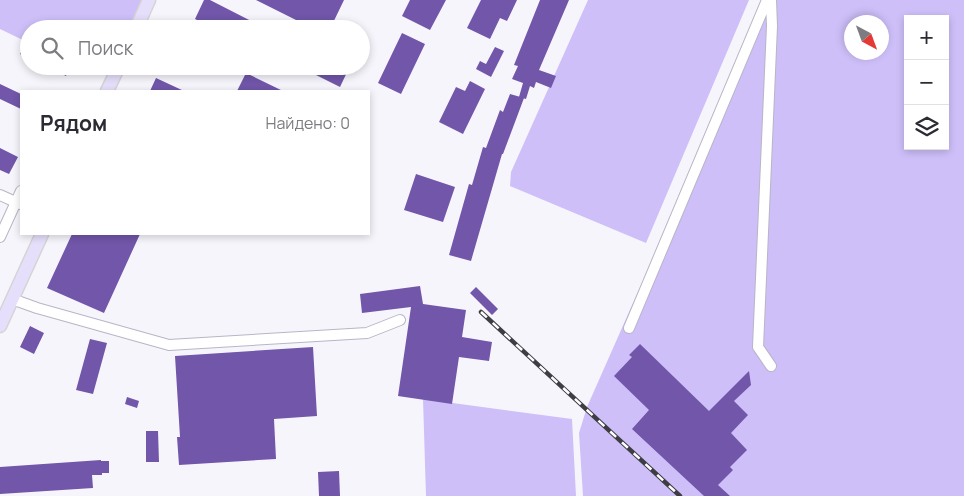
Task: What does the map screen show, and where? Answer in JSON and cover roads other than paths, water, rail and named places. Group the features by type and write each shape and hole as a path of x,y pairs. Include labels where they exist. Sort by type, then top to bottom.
{"main road":[{"path":"140,20 149,0"},
{"path":"107,90 115,75"},
{"path":"2,318 42,235"}],"street":[{"path":"629,328 767,0"},
{"path":"771,0 772,26 758,347 771,366"},
{"path":"0,195 19,204 0,236"},
{"path":"12,299 37,308 169,345 366,333 400,320"}],"railway":[{"path":"481,312 680,496"}]}
